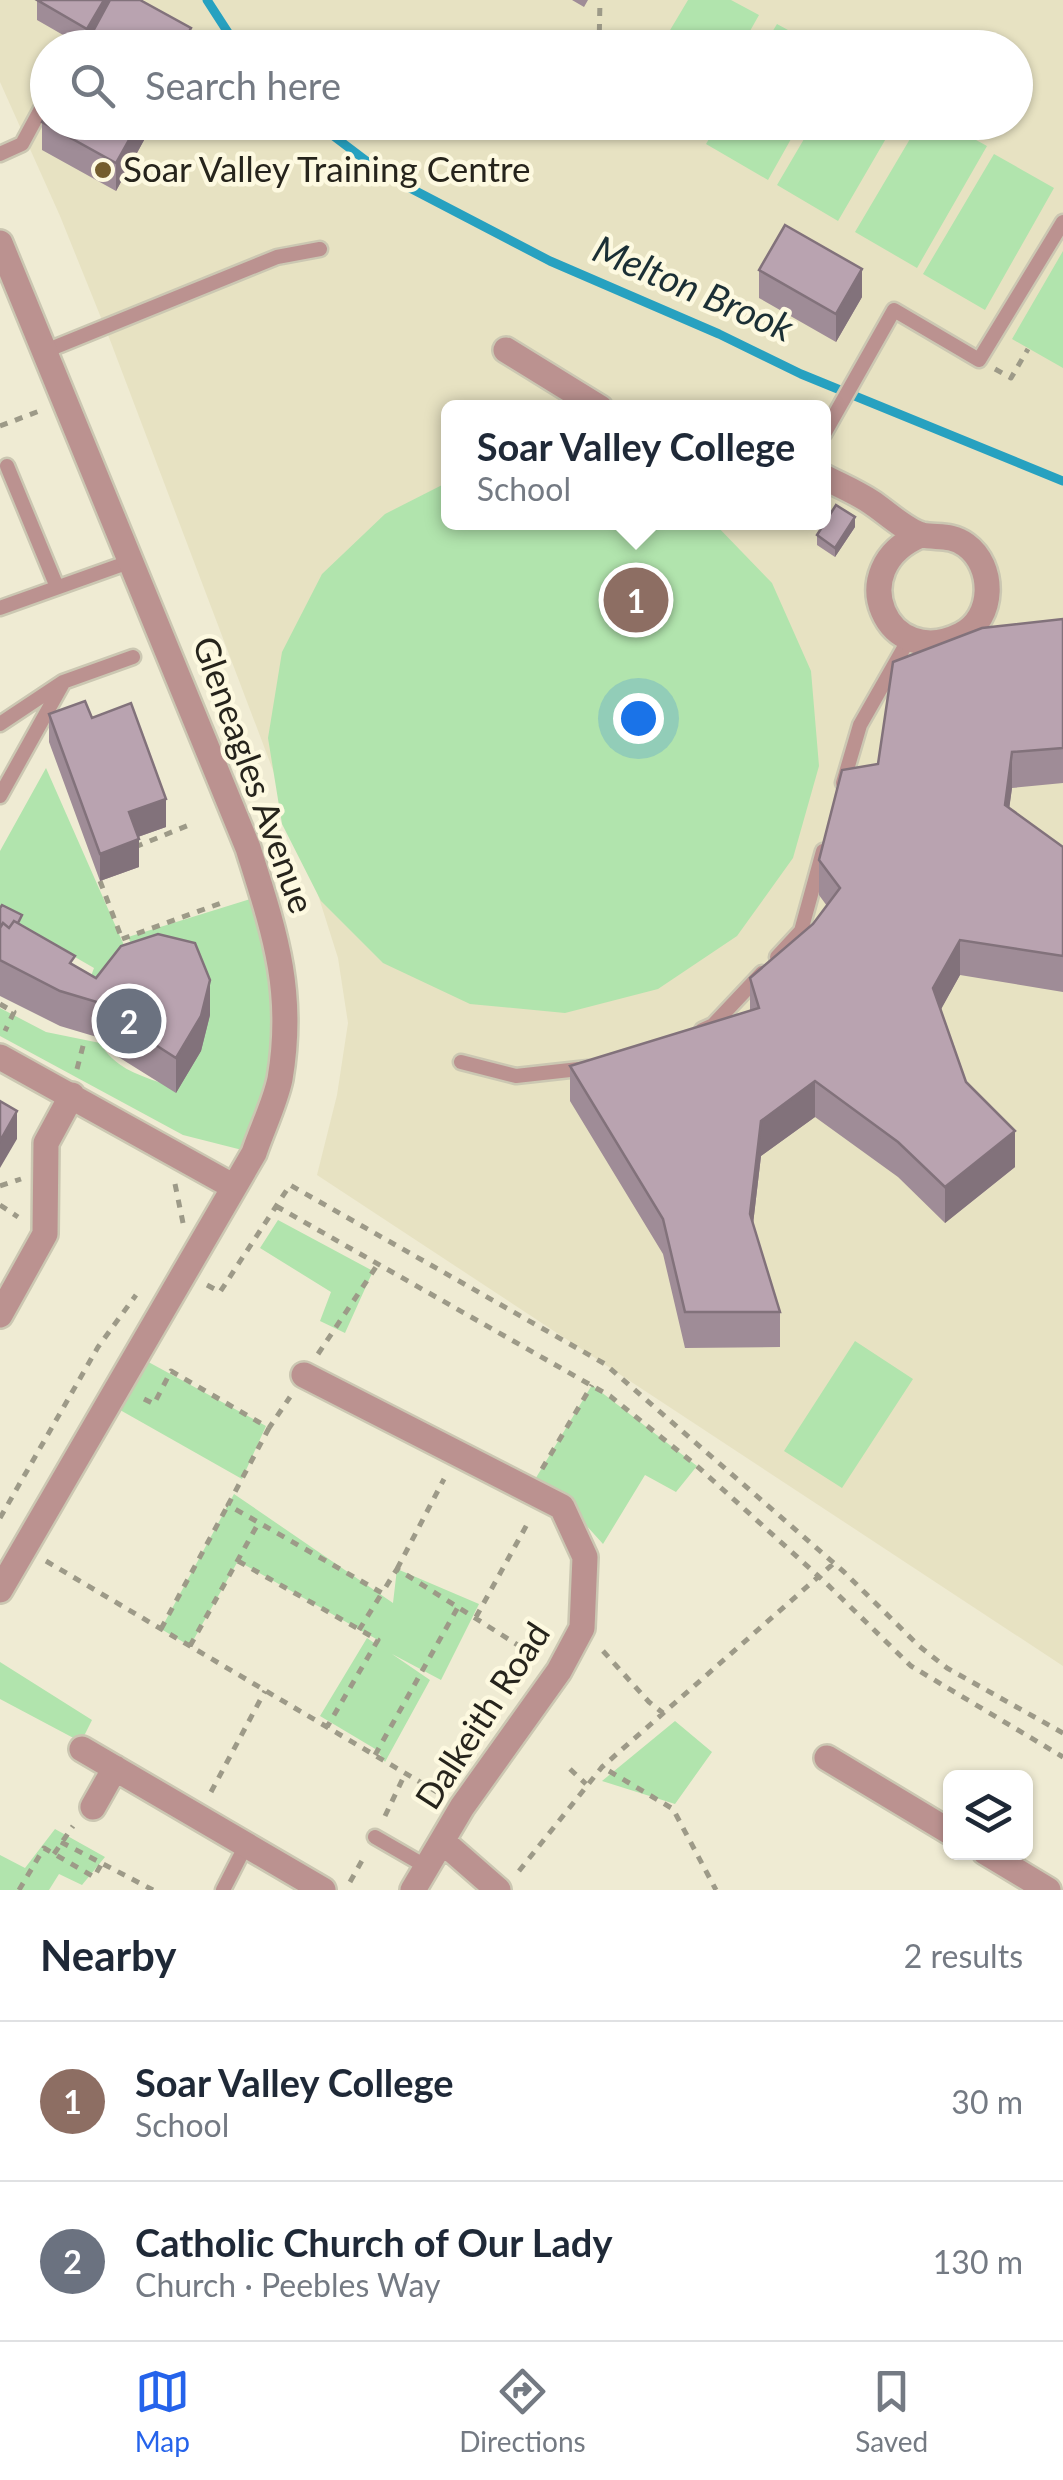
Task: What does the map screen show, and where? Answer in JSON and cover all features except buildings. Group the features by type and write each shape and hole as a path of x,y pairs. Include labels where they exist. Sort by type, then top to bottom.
{"street":[{"name":"Gleneagles Avenue","path":"0,243 248,848 280,952 286,1015 279,1082 254,1153 0,1590"},
{"path":"506,350 587,400"},
{"path":"831,481 921,535"},
{"path":"940,534 964,544 978,557 988,584 981,617 968,632 945,643 926,644 909,639 884,616 878,598 880,573 889,556 903,542 921,535 940,534"},
{"path":"0,1058 234,1186"},
{"path":"0,1315 7,1284 45,1234 46,1143 72,1094"},
{"name":"Dalkeith Road","path":"304,1375 562,1507 585,1557 582,1628 558,1671 462,1807 413,1890"},
{"path":"82,1748 323,1890"},
{"path":"826,1758 943,1828"},
{"path":"93,1806 116,1768"},
{"path":"442,1841 507,1882"},
{"path":"998,1860 1048,1890"}],"lane":[{"path":"0,154 22,144 30,129"},
{"path":"831,421 894,310 978,360 1063,222"},
{"path":"43,352 277,257 320,248"},
{"path":"7,466 57,587"},
{"path":"0,608 132,561"},
{"path":"840,793 860,725 909,639"},
{"path":"0,724 63,682 133,656"},
{"path":"0,796 63,682"},
{"path":"679,1040 714,1026 802,931 825,844"},
{"path":"461,1062 516,1076 609,1065"},
{"path":"374,1837 427,1866"},
{"path":"224,1890 246,1845"}],"path":[{"path":"599,30 600,0"},
{"path":"978,360 1011,378 1028,348"},
{"path":"0,426 63,401"},
{"path":"132,848 194,823"},
{"path":"100,881 128,951"},
{"path":"122,939 224,902"},
{"path":"0,1004 14,1012 0,1042"},
{"path":"290,1185 605,1364 834,1563 919,1646 948,1668 1063,1733"},
{"path":"276,1206 592,1386 669,1441 820,1577 911,1666 1063,1758"},
{"path":"160,1629 269,1428 378,1264"},
{"path":"0,1518 98,1347 140,1289"},
{"path":"120,1385 154,1404 171,1371 269,1428"},
{"path":"476,1617 592,1386"},
{"path":"359,1630 397,1570 457,1453"},
{"path":"228,1505 382,1593"},
{"path":"190,1646 259,1522"},
{"path":"25,1548 462,1807"},
{"path":"238,1561 378,1640 326,1727"},
{"path":"507,1882 586,1784 834,1563"},
{"path":"397,1570 558,1671"},
{"path":"375,1756 458,1606"},
{"path":"582,1628 648,1702 663,1713"},
{"path":"197,1816 265,1691"},
{"path":"570,1769 586,1784"},
{"path":"608,1771 673,1809 716,1890"},
{"path":"61,1842 153,1890"},
{"path":"19,1890 44,1848 94,1876 102,1863"}],"shaded area":[{"path":"0,0 1063,0 1063,1666 317,1175 337,1095 348,1023 338,958 307,860 60,216 0,82"}],"green space":[{"path":"688,0 731,0 759,15 751,30 670,30"},
{"path":"708,140 790,140 768,180 706,144"},
{"path":"803,140 885,140 838,221 777,185"},
{"path":"909,140 976,140 987,146 917,268 855,232"},
{"path":"994,154 1054,188 985,310 923,274"},
{"path":"1063,251 1063,368 1012,339"},
{"path":"441,486 441,530 721,530 772,583 811,671 819,766 793,858 737,936 658,989 565,1013 470,1004 383,963 321,901 282,824 268,738 282,652 322,574 385,514"},
{"path":"46,768 138,977 83,998 94,968 0,917 0,851"},
{"path":"263,895 286,1015 254,1153 183,1135 0,1036 0,1008 46,1032 100,1043 119,1064 161,1083 141,967 128,937"},
{"path":"278,1220 373,1271 345,1333 320,1321 331,1292 260,1248"},
{"path":"855,1341 913,1379 842,1488 784,1451"},
{"path":"141,1358 266,1426 242,1479 113,1406"},
{"path":"592,1385 697,1466 676,1492 645,1475 603,1544 575,1513 531,1486"},
{"path":"234,1494 393,1603 397,1569 479,1604 441,1680 392,1654 430,1680 385,1762 377,1750 320,1716 367,1638 377,1645 378,1640 238,1561 190,1646 161,1629"},
{"path":"0,1662 92,1720 81,1742 0,1699"},
{"path":"675,1721 712,1752 675,1804 602,1781"},
{"path":"55,1829 105,1857 82,1885 59,1874 49,1890 0,1890 0,1855 25,1868"}],"waterway":[{"name":"Melton Brook","path":"207,0 226,30"},
{"name":"Melton Brook","path":"339,140 385,175 550,261 801,374 1063,481"}],"place":[{"name":"Soar Valley Training Centre","path":"103,170"},
{"name":"Soar Valley College","path":"636,600"},
{"name":"Catholic Church of Our Lady","path":"129,1021"}]}
